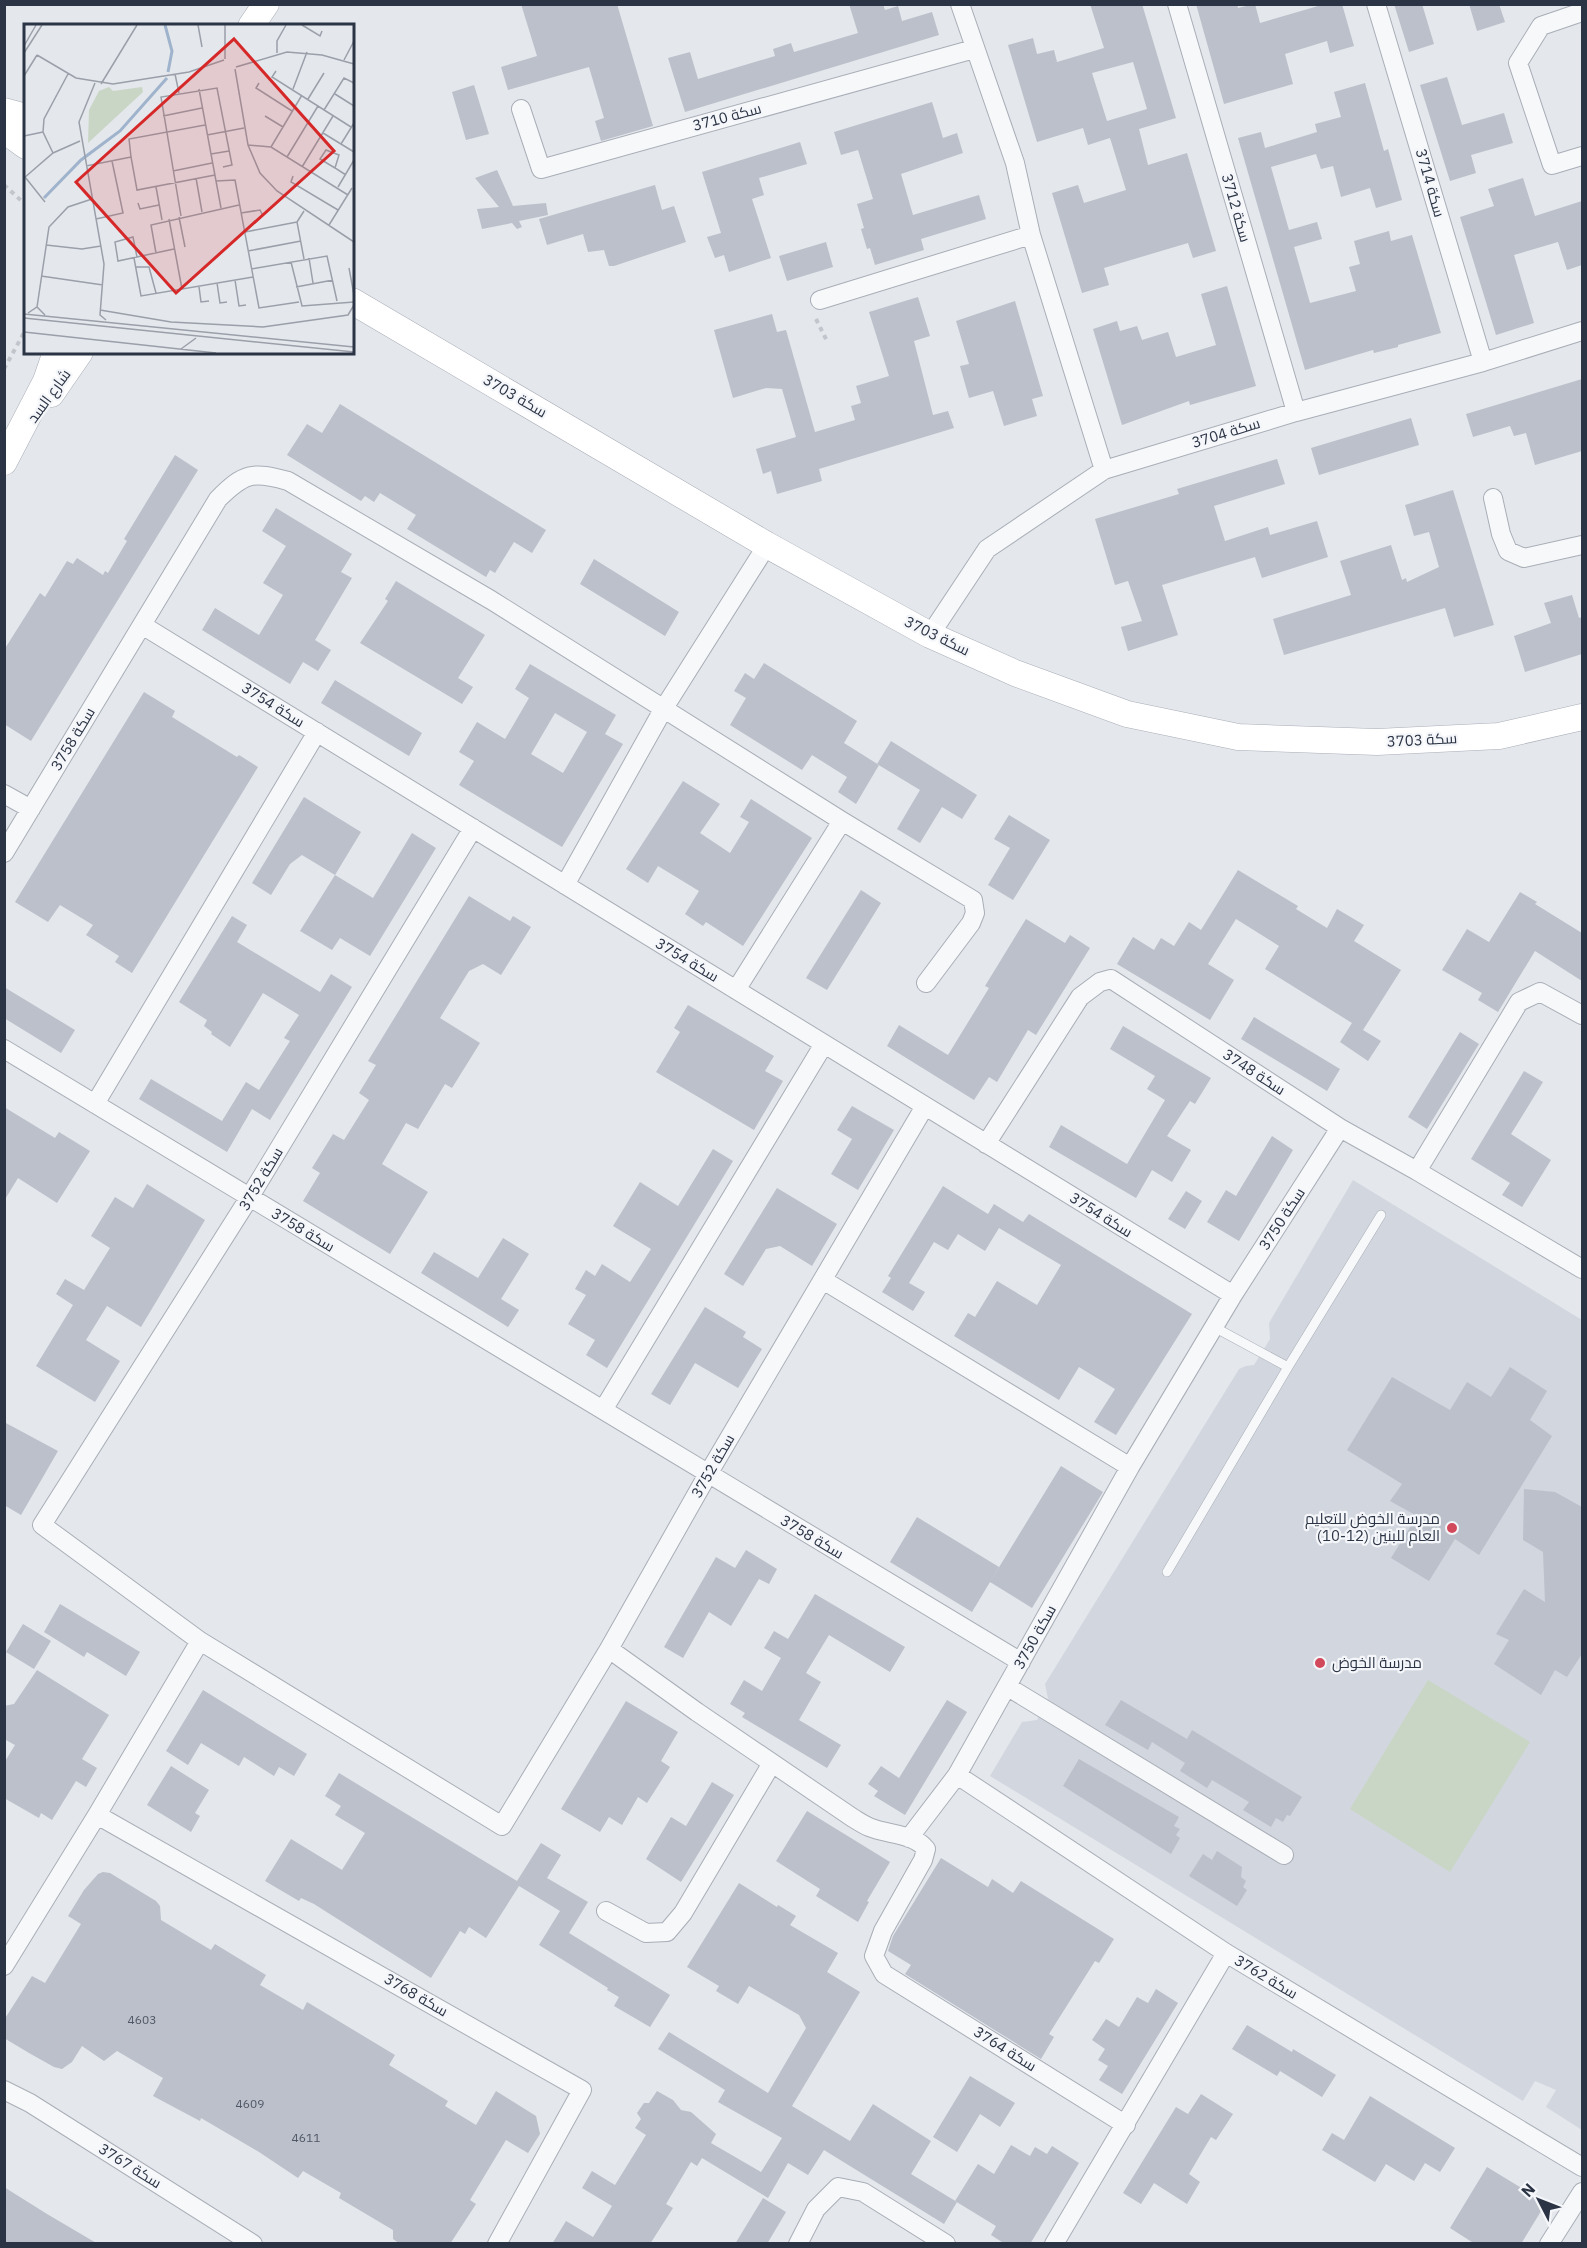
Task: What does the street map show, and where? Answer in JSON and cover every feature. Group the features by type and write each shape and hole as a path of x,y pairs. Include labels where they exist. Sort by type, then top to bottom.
{"street":[{"path":"251,24 266,4"},
{"path":"274,24 284,4"},
{"path":"960,4 1015,163 1031,235 1104,470"},
{"name":"سكة 3712","path":"1177,4 1296,412"},
{"name":"سكة 3714","path":"1376,4 1483,362"},
{"path":"1582,12 1541,26 1518,63 1552,165 1582,156"},
{"name":"سكة 3710","path":"521,109 541,169 974,49"},
{"path":"4,111 24,116"},
{"path":"4,130 24,145"},
{"path":"820,300 1031,235"},
{"name":"سكة 3703","path":"354,304 553,417 767,545 930,635 1015,673 1127,714 1238,737 1377,742 1499,736 1582,717"},
{"name":"سكة 3704","path":"930,635 987,549 1104,470 1296,412 1483,362 1582,331"},
{"name":"شارع السد","path":"4,462 46,381 55,354"},
{"name":"شارع السد","path":"17,440 80,354"},
{"name":"سكة 3758","path":"4,853 218,499 237,481 262,474 288,481 491,600 842,821 974,900 975,913 971,924 926,983"},
{"path":"1492,498 1508,551 1524,558 1582,545"},
{"path":"565,885 664,708 767,545"},
{"name":"سكة 3754","path":"142,625 1233,1295"},
{"path":"95,1104 317,732"},
{"path":"4,794 31,809"},
{"path":"736,990 842,821"},
{"name":"سكة 3752","path":"473,828 249,1198 42,1525 200,1641 502,1827 609,1649 708,1474 925,1106"},
{"name":"سكة 3748","path":"986,1144 1080,996 1100,982 1111,979 1340,1128 1582,1269"},
{"path":"1417,1171 1503,1032 1509,1016 1519,1002 1540,992 1582,1015"},
{"path":"603,1410 824,1044"},
{"name":"سكة 3758","path":"4,1049 1021,1662"},
{"name":"سكة 3750","path":"909,1838 957,1775 1130,1467 1233,1295 1340,1128"},
{"path":"823,1280 1130,1467"},
{"path":"4,1966 200,1641"},
{"path":"609,1649 772,1763 870,1827 909,1838"},
{"path":"1008,1687 1284,1855"},
{"path":"606,1911 646,1933 667,1932 683,1913 772,1763"},
{"name":"سكة 3762","path":"957,1775 1226,1953 1582,2167"},
{"name":"سكة 3768","path":"97,1815 582,2090 497,2244"},
{"name":"سكة 3764","path":"909,1838 927,1849 883,1931 874,1956 884,1974 1126,2125"},
{"path":"1054,2244 1226,1953"},
{"name":"سكة 3767","path":"4,2090 30,2103 248,2242"},
{"path":"798,2244 816,2209 838,2187 864,2192 946,2244"},
{"path":"1549,2244 1582,2192"}],"lane":[{"path":"1167,1572 1381,1215"},
{"path":"1214,1327 1288,1367"}],"path":[{"path":"4,185 24,202"},
{"path":"4,369 24,334"}],"shaded area":[{"name":"مدرسة الخوض","path":"1353,1180 1582,1320 1582,2130 1546,2107 1556,2090 1535,2081 1523,2101 990,1776 1022,1722 1037,1720 1048,1698 1045,1684 1239,1369 1254,1365 1270,1339 1269,1323"}],"green space":[{"path":"1428,1680 1530,1742 1450,1872 1350,1809"}],"building":[{"path":"521,4 617,4 653,126 601,141 595,121 604,118 589,67 508,90 501,67 537,56"},
{"path":"849,4 883,4 885,10 898,6 902,21 932,12 939,35 685,112 668,58 690,52 698,79 775,56 773,49 791,43 794,52 858,33"},
{"path":"1090,4 1142,4 1176,118 1139,129 1148,165 1187,153 1216,251 1193,258 1188,243 1104,268 1109,285 1082,293 1052,193 1078,185 1084,203 1126,190 1110,138 1088,145 1083,128 1037,142 1008,45 1033,38 1037,54 1054,50 1057,62 1104,48","holes":["1133,62 1147,109 1107,121 1092,73"]},
{"path":"1196,4 1237,4 1238,8 1255,4 1260,23 1325,4 1342,4 1354,46 1330,53 1327,41 1285,54 1293,84 1224,104"},
{"path":"1394,4 1422,4 1434,44 1409,52"},
{"path":"1469,4 1499,4 1505,22 1477,31"},
{"path":"1447,77 1462,125 1504,113 1513,143 1471,155 1476,173 1450,181 1420,85"},
{"path":"1365,83 1384,151 1388,149 1402,200 1376,208 1370,188 1341,197 1333,166 1321,169 1316,154 1271,167 1289,230 1317,222 1322,239 1294,247 1310,303 1356,291 1349,267 1360,264 1354,241 1389,231 1391,241 1412,235 1441,333 1398,345 1398,347 1374,353 1373,350 1305,370 1238,138 1261,132 1265,148 1317,132 1315,124 1341,117 1334,92"},
{"path":"474,85 489,134 466,140 452,92"},
{"path":"932,102 943,138 957,133 963,153 901,174 913,215 979,195 986,219 921,239 924,250 875,265 861,229 864,228 857,204 873,199 858,150 841,155 834,132"},
{"path":"800,142 807,164 759,178 764,195 752,199 771,258 729,272 724,255 715,258 707,237 721,233 702,172"},
{"path":"497,170 513,206 546,203 548,215 519,221 522,227 517,229 512,223 482,229 477,209 499,207 475,178"},
{"path":"1523,178 1535,216 1582,201 1582,265 1567,270 1558,242 1514,255 1534,323 1496,335 1460,217 1494,206 1488,189"},
{"path":"655,185 662,210 674,206 686,242 614,266 609,266 604,250 588,252 583,234 547,245 539,219"},
{"path":"826,242 833,267 787,281 779,256"},
{"path":"1227,286 1256,386 1190,405 1189,401 1122,425 1093,329 1117,321 1120,331 1137,326 1142,340 1168,332 1176,357 1216,345 1201,294"},
{"path":"918,297 930,336 914,341 933,415 948,411 954,428 819,469 822,481 777,494 771,471 763,474 756,449 796,437 782,389 766,388 733,398 714,330 772,314 777,332 786,330 815,432 855,420 851,406 861,403 856,386 889,376 869,312"},
{"path":"1015,301 1043,396 1032,399 1037,416 1004,426 993,391 969,398 960,366 969,364 956,321"},
{"path":"1582,379 1582,451 1535,465 1526,433 1514,436 1510,426 1473,437 1466,414"},
{"path":"340,404 546,530 532,553 514,542 495,573 490,570 486,577 407,529 416,515 380,493 374,502 365,496 361,501 287,455 307,424 322,433"},
{"path":"1411,418 1419,445 1319,475 1311,448"},
{"path":"175,455 198,470 31,741 4,724 4,650 40,593 45,597 67,561 73,564 77,558 103,575 105,571 108,573 127,541 124,539"},
{"path":"1277,459 1285,484 1214,506 1225,541 1268,527 1270,535 1317,521 1328,557 1262,578 1255,557 1162,585 1178,635 1128,651 1121,627 1142,621 1128,581 1115,585 1095,519 1179,494 1177,489"},
{"path":"1453,490 1494,625 1454,637 1445,608 1284,655 1273,619 1351,595 1340,561 1391,545 1402,580 1406,578 1407,582 1439,567 1429,532 1414,536 1405,505"},
{"path":"276,508 352,554 341,572 352,578 315,640 331,650 318,671 303,662 290,684 202,630 215,608 259,635 283,595 263,583 286,546 262,531"},
{"path":"594,559 679,612 665,636 580,584"},
{"path":"396,581 485,635 458,678 473,687 462,704 360,643 388,601 385,599"},
{"path":"1572,595 1579,618 1582,617 1582,654 1525,672 1514,636 1551,623 1544,603"},
{"path":"764,663 857,721 844,743 879,765 856,804 838,792 847,777 812,755 802,770 730,725 746,698 734,691 745,673 754,679"},
{"path":"530,664 616,715 605,734 623,744 562,847 459,785 474,761 459,752 477,722 505,739 529,698 515,689","holes":["555,713 587,732 563,773 531,754"]},
{"path":"335,680 422,733 409,756 321,703"},
{"path":"144,692 175,711 172,717 237,757 239,755 258,767 132,973 115,962 119,956 86,935 93,925 60,905 48,922 15,902"},
{"path":"891,741 977,795 962,819 942,807 920,843 897,829 920,790 877,764"},
{"path":"683,781 720,804 700,833 730,853 749,822 740,817 751,799 812,838 743,946 706,922 703,926 685,914 699,891 658,866 648,883 626,869"},
{"path":"304,797 361,832 335,875 302,855 290,864 271,895 252,883"},
{"path":"1009,815 1050,840 1013,900 988,885 1010,848 994,839"},
{"path":"412,833 436,848 370,956 340,938 332,950 300,931 335,875 373,898"},
{"path":"1238,870 1298,906 1296,909 1327,928 1337,909 1364,925 1354,941 1401,970 1363,1030 1381,1041 1368,1061 1340,1042 1352,1023 1265,969 1279,946 1236,919 1208,964 1234,980 1210,1020 1117,964 1133,937 1154,950 1161,938 1174,946 1189,922 1201,930"},
{"path":"861,890 881,903 827,990 806,978"},
{"path":"1520,892 1582,933 1582,981 1535,951 1498,1012 1478,1000 1482,993 1442,970 1467,929 1489,942"},
{"path":"469,896 510,921 513,916 531,927 501,975 483,964 469,971 440,1018 480,1043 452,1088 445,1084 418,1129 406,1123 382,1164 428,1192 390,1254 303,1201 320,1173 312,1168 333,1134 344,1140 369,1100 359,1093 376,1065 368,1061"},
{"path":"232,916 247,925 237,942 320,992 331,974 352,987 270,1120 252,1109 227,1152 139,1099 151,1079 222,1121 246,1082 259,1090 290,1041 284,1038 299,1015 263,993 230,1047 211,1034 212,1032 204,1026 207,1020 179,1002"},
{"path":"1026,919 1065,943 1070,935 1090,948 1036,1035 1028,1030 997,1082 989,1077 974,1100 887,1046 899,1025 948,1055 989,988 985,986"},
{"path":"4,987 75,1030 61,1053 4,1018"},
{"path":"688,1005 774,1056 765,1071 783,1081 754,1130 656,1072 680,1032 674,1028"},
{"path":"1254,1017 1340,1069 1327,1091 1241,1039"},
{"path":"1123,1026 1211,1078 1195,1104 1190,1101 1167,1136 1191,1150 1172,1182 1152,1170 1136,1198 1049,1147 1061,1125 1127,1164 1165,1100 1147,1089 1155,1076 1110,1049"},
{"path":"1460,1032 1479,1044 1427,1129 1408,1117"},
{"path":"1524,1071 1543,1082 1511,1134 1551,1160 1522,1207 1502,1195 1510,1183 1471,1159"},
{"path":"852,1106 894,1130 858,1190 831,1174 852,1139 837,1130"},
{"path":"4,1107 55,1138 59,1132 90,1151 57,1203 18,1178 4,1201"},
{"path":"1272,1136 1293,1150 1239,1241 1207,1222 1226,1190 1236,1196"},
{"path":"713,1149 733,1161 607,1368 586,1355 595,1340 568,1324 586,1295 575,1289 586,1270 595,1276 602,1264 630,1282 651,1249 613,1226 640,1182 678,1206"},
{"path":"147,1184 205,1220 141,1327 107,1306 86,1340 120,1361 95,1402 36,1366 73,1305 56,1294 65,1279 84,1290 110,1248 91,1236 115,1197 133,1208"},
{"path":"943,1186 988,1214 994,1204 1023,1222 1029,1214 1192,1314 1116,1435 1094,1422 1115,1389 1079,1367 1059,1400 954,1336 968,1313 975,1317 997,1281 1037,1305 1061,1265 999,1228 985,1251 958,1234 948,1250 934,1242 909,1283 925,1292 913,1311 882,1292 891,1278 888,1276"},
{"path":"777,1188 837,1224 812,1266 780,1246 766,1249 743,1286 724,1274"},
{"path":"1186,1191 1202,1201 1185,1229 1168,1219"},
{"path":"503,1238 529,1254 501,1299 519,1310 508,1327 421,1273 434,1252 478,1278"},
{"path":"705,1307 746,1332 743,1337 762,1349 738,1388 695,1363 670,1405 651,1394"},
{"name":"مدرسة الخوض للتعليم العام للبنين (12-10)","path":"1510,1367 1547,1391 1530,1420 1552,1436 1479,1555 1455,1539 1429,1581 1391,1558 1417,1516 1390,1501 1402,1484 1347,1450 1392,1377 1450,1410 1467,1382 1491,1397"},
{"path":"4,1422 58,1451 21,1515 4,1505"},
{"path":"1061,1466 1103,1492 1032,1608 990,1582"},
{"path":"1524,1489 1555,1492 1582,1507 1582,1654 1567,1677 1555,1670 1541,1695 1494,1664 1509,1640 1496,1634 1524,1589 1545,1602 1543,1552 1523,1540"},
{"path":"917,1517 999,1567 972,1612 890,1562"},
{"path":"746,1550 777,1569 769,1584 759,1579 731,1626 709,1612 683,1658 664,1647 716,1557 735,1568"},
{"path":"815,1594 905,1647 890,1672 829,1635 806,1673 821,1682 799,1720 841,1745 827,1768 742,1717 745,1713 730,1704 744,1680 762,1691 781,1658 764,1648 774,1631 788,1639"},
{"path":"60,1604 140,1652 126,1676 87,1652 84,1657 44,1632"},
{"path":"23,1624 51,1641 34,1669 6,1652"},
{"path":"37,1670 109,1715 82,1759 97,1768 86,1787 76,1781 52,1820 41,1813 39,1818 4,1798 4,1763 15,1745 4,1739 4,1706 14,1704"},
{"path":"203,1690 307,1754 294,1776 279,1767 274,1776 244,1757 239,1766 201,1743 188,1765 166,1751"},
{"path":"947,1700 967,1712 905,1815 874,1796 878,1791 868,1784 881,1766 899,1778"},
{"path":"1121,1700 1187,1739 1192,1730 1302,1797 1290,1816 1287,1815 1283,1822 1276,1818 1271,1827 1243,1810 1249,1802 1212,1780 1207,1788 1180,1771 1185,1763 1152,1742 1148,1750 1105,1725"},
{"path":"626,1701 678,1732 661,1761 670,1767 647,1803 638,1797 622,1825 609,1817 600,1832 561,1809"},
{"path":"1079,1759 1179,1817 1174,1826 1180,1829 1176,1835 1180,1838 1171,1854 1063,1786"},
{"path":"171,1766 209,1790 195,1813 200,1816 191,1832 147,1805"},
{"path":"339,1773 517,1881 541,1843 561,1855 547,1878 588,1902 569,1933 670,1995 650,2027 614,2006 619,1997 607,1990 608,1988 539,1945 560,1911 519,1886 486,1938 469,1927 465,1934 460,1931 431,1978 314,1904 301,1898 299,1901 265,1881 291,1839 342,1870 365,1833 335,1815 341,1806 325,1796"},
{"path":"712,1782 734,1795 681,1882 646,1859 671,1817 686,1826"},
{"path":"807,1811 890,1862 867,1901 869,1902 858,1922 816,1896 820,1889 776,1861"},
{"path":"1217,1851 1242,1867 1241,1877 1246,1881 1243,1887 1247,1890 1237,1906 1189,1876 1203,1854 1212,1860"},
{"path":"941,1858 988,1887 992,1879 1013,1893 1021,1881 1114,1939 1099,1963 1095,1961 1049,2034 1054,2037 1041,2059 905,1974 911,1965 888,1951 893,1936"},
{"path":"110,1873 156,1901 160,1906 161,1920 211,1950 215,1944 266,1975 260,1985 303,2010 307,2002 395,2055 389,2065 448,2101 445,2106 476,2125 496,2091 536,2116 540,2134 528,2153 506,2140 470,2200 476,2204 450,2244 400,2244 393,2239 393,2230 339,2198 341,2193 303,2171 298,2178 201,2118 200,2121 153,2096 163,2078 117,2051 104,2061 82,2046 72,2062 62,2069 29,2053 4,2038 4,2020 32,1976 45,1983 81,1924 68,1916 84,1890 98,1874"},
{"path":"739,1883 796,1916 790,1925 838,1953 827,1972 860,1992 792,2106 850,2141 873,2104 931,2141 911,2174 957,2202 944,2224 824,2150 808,2175 788,2163 768,2198 702,2158 697,2166 691,2162 666,2204 673,2208 650,2244 552,2244 566,2221 593,2237 612,2206 582,2188 592,2171 615,2185 646,2135 635,2128 641,2119 637,2113 644,2103 649,2103 657,2091 673,2100 681,2110 691,2112 716,2134 711,2143 761,2172 782,2138 718,2102 725,2090 658,2049 669,2032 768,2093 806,2028 799,2015 749,1986 738,2004 716,1991 719,1986 687,1967"},
{"path":"1156,1989 1178,2003 1122,2094 1099,2080 1108,2066 1098,2060 1105,2049 1092,2040 1106,2019 1119,2027 1137,1997 1148,2003"},
{"path":"1247,2025 1336,2075 1322,2097 1280,2071 1277,2076 1232,2049"},
{"path":"970,2076 1015,2103 1000,2127 980,2114 957,2152 933,2137"},
{"path":"1201,2094 1233,2114 1216,2140 1211,2137 1189,2174 1200,2182 1187,2204 1154,2183 1141,2204 1123,2193 1176,2107 1188,2114"},
{"path":"1370,2096 1455,2148 1440,2172 1425,2163 1414,2181 1386,2164 1375,2182 1322,2150 1332,2133 1344,2140"},
{"path":"1011,2145 1030,2156 1035,2147 1047,2154 1052,2146 1079,2163 1030,2244 1005,2244 991,2235 996,2226 955,2201 978,2164 994,2174"},
{"path":"1487,2167 1546,2203 1521,2244 1475,2244 1450,2228"},
{"path":"4,2187 47,2214 98,2244 4,2244"},
{"path":"763,2198 786,2212 767,2244 735,2244"}],"place":[{"name":"مدرسة الخوض للتعليم العام للبنين (12-10)","path":"1452,1528"},
{"name":"مدرسة الخوض","path":"1320,1663"}]}
